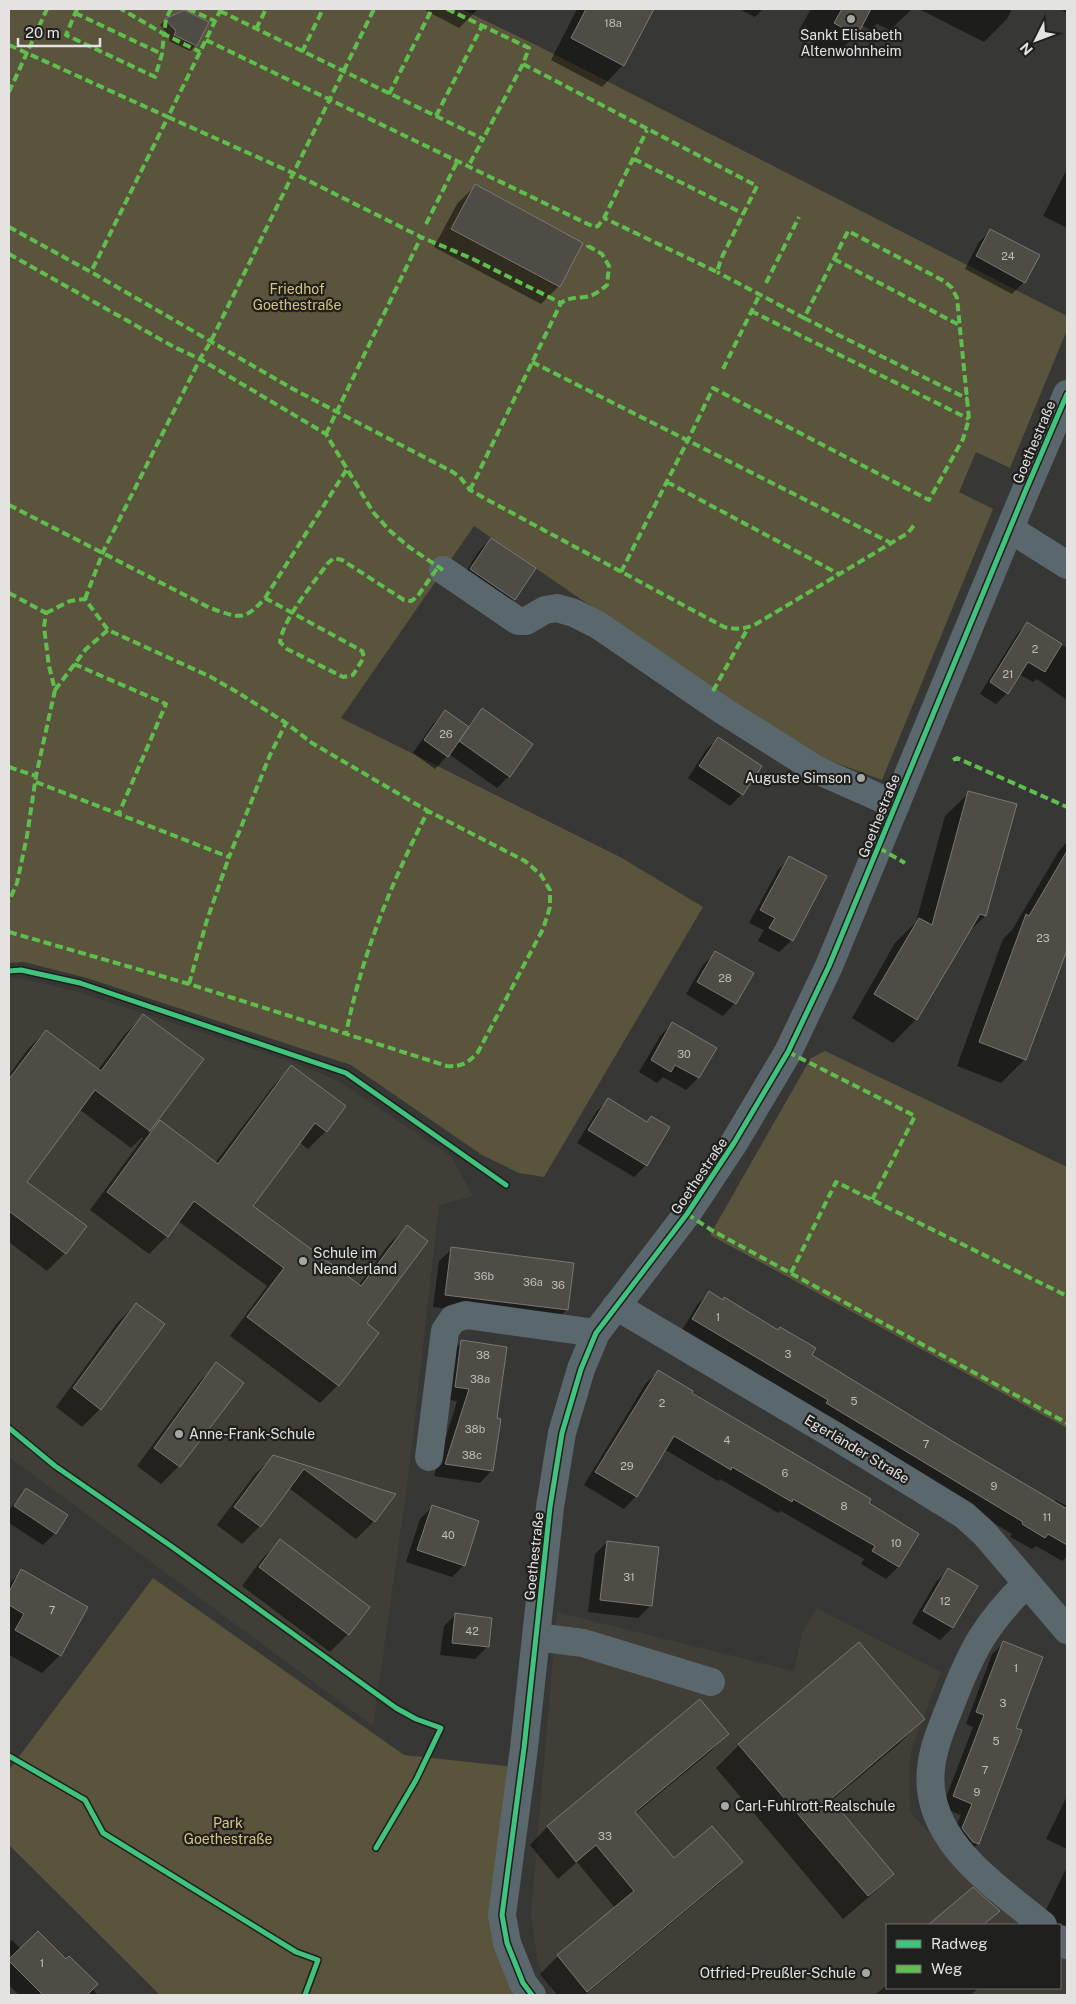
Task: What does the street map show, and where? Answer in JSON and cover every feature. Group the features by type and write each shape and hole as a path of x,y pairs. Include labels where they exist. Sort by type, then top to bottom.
{"street":[{"name":"Goethestraße","path":"532,1995 523,1983 507,1943 502,1915 524,1748 550,1507 562,1432 581,1369 596,1333 687,1214 734,1143 788,1052 828,966 1067,394"},
{"path":"1010,529 1067,565"},
{"path":"443,570 518,620 526,621 545,610 557,608 574,613 590,621 722,710 817,770 896,805"},
{"name":"Egerländer Straße","path":"616,1306 964,1515 984,1533 1067,1630"},
{"path":"429,1458 445,1331 453,1320 466,1315 596,1333"},
{"path":"1027,1583 992,1622 975,1646 966,1665 933,1755 930,1771 931,1794 937,1814 956,1847 983,1875 1042,1924"},
{"path":"536,1636 583,1643 711,1682"}],"shaded area":[{"path":"9,978 19,978 72,990 293,1062 335,1079 451,1156 473,1196 439,1205 408,1478 373,1726 9,1457"},
{"name":"Carl-Fuhlrott-Realschule","path":"816,1608 941,1672 912,1747 909,1763 911,1813 966,1873 1027,1924 886,1924 886,1989 1061,1989 1061,1954 1067,1959 1067,1995 554,1995 538,1964 531,1914 557,1612 794,1671 802,1634"}],"green space":[{"name":"Friedhof Goethestraße","path":"9,9 461,9 536,45 1067,316 1067,330 1010,468 976,452 959,492 993,509 882,780 799,749 474,526 341,718 622,858 703,907 544,1177 519,1173 482,1155 351,1065 87,978 24,962 9,963"},
{"path":"825,1051 1067,1167 1067,1428 710,1235 811,1058"},
{"name":"Park Goethestraße","path":"153,1578 404,1755 514,1767 496,1946 524,1995 160,1995 9,1845 9,1770"}],"building":[{"path":"586,9 654,9 624,66 571,38"},
{"name":"Sankt Elisabeth Altenwohnheim","path":"842,9 871,9 857,36 834,23"},
{"path":"184,10 209,22 197,46 174,35 176,31 165,19"},
{"path":"475,184 583,243 560,287 451,229"},
{"path":"990,229 1040,255 1025,283 976,256"},
{"path":"491,538 536,568 515,600 470,569"},
{"path":"1027,622 1062,644 1045,672 1028,662 1008,694 990,682"},
{"path":"482,708 533,744 510,777 459,741"},
{"path":"445,710 469,727 448,757 424,740"},
{"path":"718,737 762,766 743,795 699,766"},
{"path":"968,791 1017,804 986,916 980,914 917,1020 874,994 919,918 932,925"},
{"path":"1067,851 1067,950 1026,1060 979,1042 1026,914 1029,916"},
{"path":"789,856 827,876 793,941 769,928 775,918 760,910"},
{"path":"715,951 754,973 736,1004 697,982"},
{"path":"143,1014 204,1059 150,1131 95,1090 27,1182 87,1226 66,1254 9,1211 9,1079 46,1030 101,1071"},
{"path":"672,1022 717,1048 699,1078 675,1065 671,1072 651,1060"},
{"path":"291,1065 346,1106 327,1132 315,1123 253,1206 361,1286 407,1225 428,1241 367,1323 379,1333 339,1386 247,1317 284,1268 194,1201 168,1237 107,1192 160,1120 218,1164"},
{"path":"608,1098 647,1122 651,1116 670,1127 647,1166 588,1130"},
{"path":"451,1247 574,1263 568,1310 445,1295"},
{"path":"709,1291 723,1300 724,1297 778,1330 780,1327 816,1348 812,1355 1067,1509 1067,1545 1048,1534 1045,1538 1022,1524 1023,1522 826,1403 828,1400 692,1319"},
{"path":"136,1303 165,1324 101,1410 73,1388"},
{"path":"461,1340 507,1347 497,1418 501,1419 493,1471 445,1464 469,1389 455,1387"},
{"path":"216,1362 244,1383 180,1467 154,1448"},
{"path":"658,1370 693,1391 692,1393 871,1499 869,1503 919,1534 899,1567 872,1551 875,1546 793,1499 792,1502 732,1467 731,1470 674,1436 637,1497 595,1472"},
{"path":"273,1455 396,1494 375,1522 304,1469 261,1527 234,1507"},
{"path":"26,1488 68,1515 56,1534 14,1506"},
{"path":"432,1505 479,1521 465,1566 417,1550"},
{"path":"280,1539 370,1607 349,1635 259,1567"},
{"path":"607,1541 659,1547 652,1606 600,1600"},
{"path":"948,1568 978,1586 953,1628 923,1611"},
{"path":"21,1569 88,1607 61,1656 15,1630 24,1614 9,1605 9,1592"},
{"path":"455,1613 492,1618 489,1647 452,1643"},
{"path":"1003,1641 1043,1657 1016,1728 1022,1730 979,1844 973,1842 962,1828 972,1804 953,1796 984,1715 976,1712"},
{"path":"859,1642 925,1719 831,1799 894,1874 868,1896 738,1744"},
{"path":"700,1699 729,1734 635,1812 674,1858 712,1826 743,1862 587,1992 557,1955 634,1891 596,1845 576,1862 547,1826"},
{"path":"973,1887 1000,1911 984,1924 929,1924"},
{"path":"38,1931 66,1959 69,1956 98,1984 87,1995 43,1995 9,1961"}],"marked path":[{"path":"9,92 47,9"},
{"path":"77,9 66,35 155,77 162,54 164,34 121,9"},
{"path":"171,9 166,19 164,34 200,52"},
{"path":"188,9 215,21"},
{"path":"221,9 168,117 293,173 421,237 473,259 561,303"},
{"path":"256,29 266,9"},
{"path":"302,52 323,9"},
{"path":"9,254 174,347 200,359 211,341 374,9"},
{"path":"389,94 432,9"},
{"path":"447,9 529,48 523,64 483,139"},
{"path":"220,11 483,139 469,165"},
{"path":"75,13 162,54"},
{"path":"436,116 482,26"},
{"path":"206,40 594,227 598,226 604,218 647,130"},
{"path":"9,45 168,117 91,272"},
{"path":"523,64 757,186 721,259 717,272 604,218"},
{"path":"634,159 744,214"},
{"path":"426,224 457,162"},
{"path":"766,283 799,217"},
{"path":"9,227 91,272 293,389 451,471 460,477 470,490 486,499 724,627 740,628 756,624 908,533 915,524"},
{"path":"621,572 713,388 929,500 963,439 969,419 957,298 952,288 944,281 848,231 804,318 717,272"},
{"path":"326,434 421,237"},
{"path":"470,490 561,303 570,299 591,295 607,285 609,266 602,254 588,246 590,242"},
{"path":"834,259 961,326"},
{"path":"723,369 759,296"},
{"path":"751,311 969,419"},
{"path":"804,318 968,399"},
{"path":"85,599 103,552 200,359 326,434 373,512 389,530 409,547 443,570"},
{"path":"532,362 891,543"},
{"path":"9,505 210,608 240,616 252,611 265,598 347,469"},
{"path":"667,482 839,574"},
{"path":"265,598 362,651 364,657 353,675 343,677 287,649 280,642 287,622 293,612 328,563 334,558 342,560 404,600 411,601 417,597 438,567"},
{"path":"9,593 46,613 44,627 49,666 55,690 36,776 27,836 17,883 9,901"},
{"path":"46,613 70,601 85,599 108,630"},
{"path":"713,691 748,628"},
{"path":"55,690 86,649 108,630 211,677 286,723 312,743 428,811 402,865 379,920 360,977 346,1034"},
{"path":"74,664 166,704 119,813"},
{"path":"36,782 229,857 270,755 286,723"},
{"path":"953,760 957,758 1067,807"},
{"path":"9,767 36,776"},
{"path":"9,932 189,984 447,1066 461,1065 468,1062 478,1052 543,929 550,907 550,890 541,875 525,861 428,811"},
{"path":"879,848 905,863"},
{"path":"189,984 207,920 229,857"},
{"path":"788,1052 915,1116 872,1200"},
{"path":"791,1273 836,1182 1067,1296"},
{"path":"687,1214 713,1231 1067,1423"}],"cycle path":[{"path":"532,1995 523,1983 507,1943 502,1915 524,1748 550,1507 562,1433 581,1369 596,1333 687,1214 734,1143 788,1052 829,966 1067,394"},
{"path":"9,971 21,970 80,983 346,1073 506,1185"},
{"path":"9,1428 55,1466 171,1546 396,1708 416,1719 441,1728 416,1780 376,1848"},
{"path":"9,1756 85,1800 103,1833 296,1952 318,1960 305,1995"}],"place":[{"name":"Sankt Elisabeth Altenwohnheim","path":"851,19"},
{"name":"Auguste Simson","path":"861,778"},
{"name":"Schule im Neanderland","path":"303,1261"},
{"name":"Anne-Frank-Schule","path":"179,1434"},
{"name":"Carl-Fuhlrott-Realschule","path":"725,1806"},
{"name":"Otfried-Preußler-Schule","path":"866,1973"}]}
